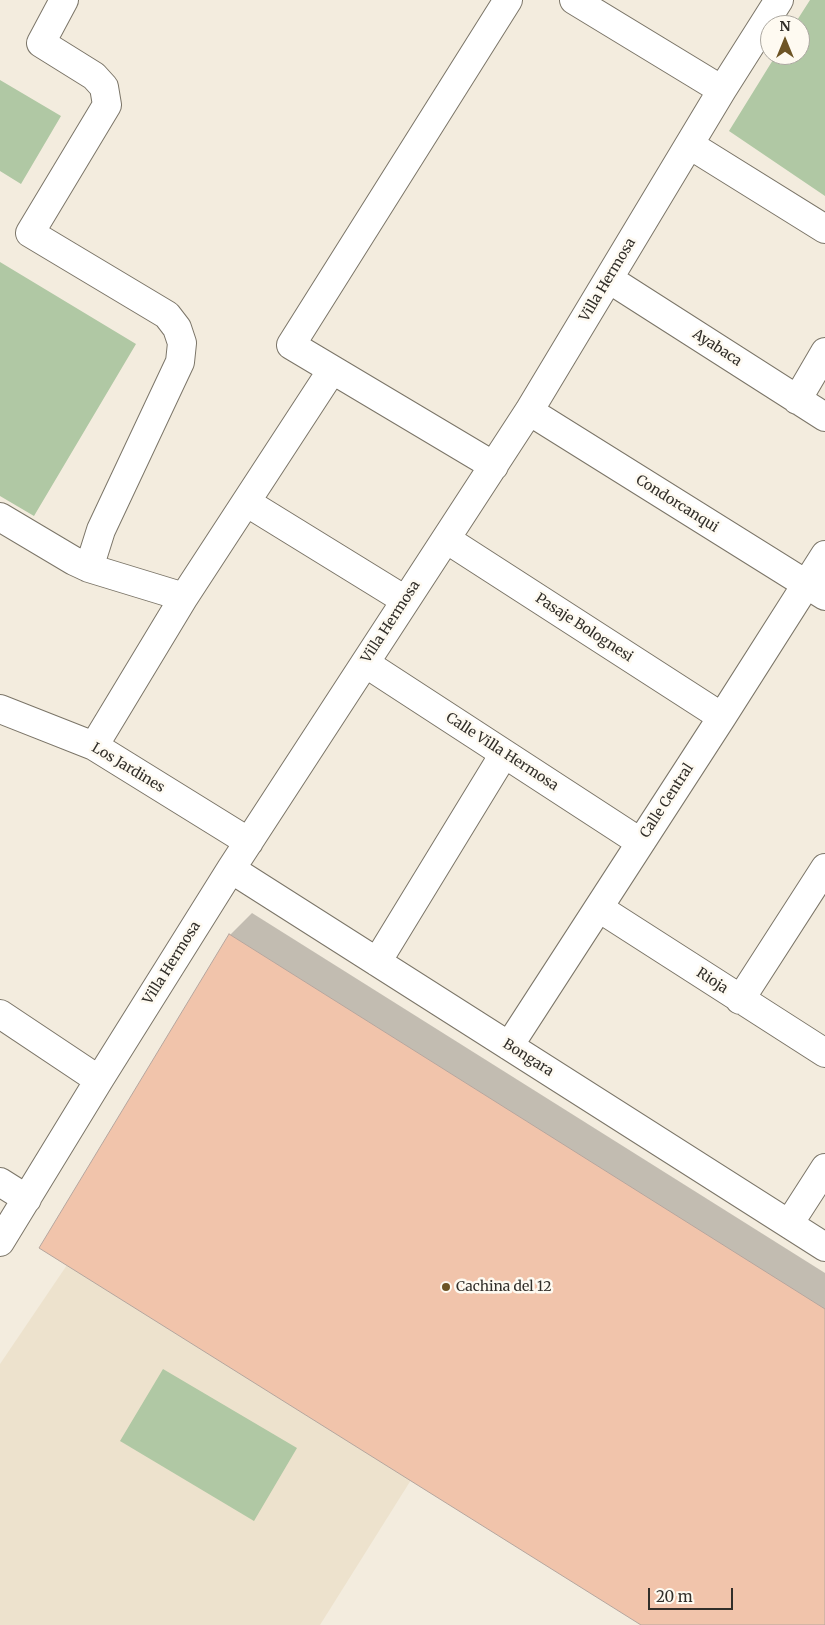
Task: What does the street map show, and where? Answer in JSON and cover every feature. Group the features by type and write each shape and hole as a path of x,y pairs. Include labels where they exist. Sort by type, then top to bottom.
{"street":[{"path":"494,466 291,345 508,0"},
{"path":"574,0 722,90"},
{"name":"Villa Hermosa","path":"0,1242 231,869 529,411 722,90 779,0"},
{"path":"55,3 41,43 94,76 104,87 107,106 30,233 167,315 177,328 182,344 180,362 101,530 89,568"},
{"path":"690,145 825,230"},
{"name":"Ayabaca","path":"609,279 825,418"},
{"path":"797,400 825,352"},
{"path":"94,746 184,597 332,370"},
{"name":"Condorcanqui","path":"529,411 816,591"},
{"path":"246,502 405,600"},
{"path":"0,517 89,568 184,597"},
{"name":"Pasaje Bolognesi","path":"446,539 722,717"},
{"name":"Calle Central","path":"509,1046 722,717 816,591 825,555"},
{"name":"Calle Villa Hermosa","path":"364,663 640,842"},
{"name":"Los Jardines","path":"0,709 94,746 249,842"},
{"path":"377,962 504,754"},
{"path":"740,1000 825,868"},
{"name":"Bongara","path":"231,869 825,1247"},
{"name":"Rioja","path":"599,908 825,1053"},
{"path":"0,1014 99,1080"},
{"path":"789,1224 825,1168"},
{"path":"0,1182 27,1199"}],"shaded area":[{"path":"67,1265 411,1480 320,1625 0,1625 0,1364"}],"green space":[{"path":"810,0 825,0 825,196 729,131 770,65 810,65 810,15 800,15"},
{"path":"0,80 61,116 21,184 0,171"},
{"path":"0,262 136,344 34,516 0,496"},
{"path":"163,1369 297,1448 254,1521 120,1441"}],"building":[{"name":"Cachina del 12","path":"229,934 825,1309 825,1625 641,1625 39,1248"}],"place":[{"name":"Cachina del 12","path":"446,1287"}]}
